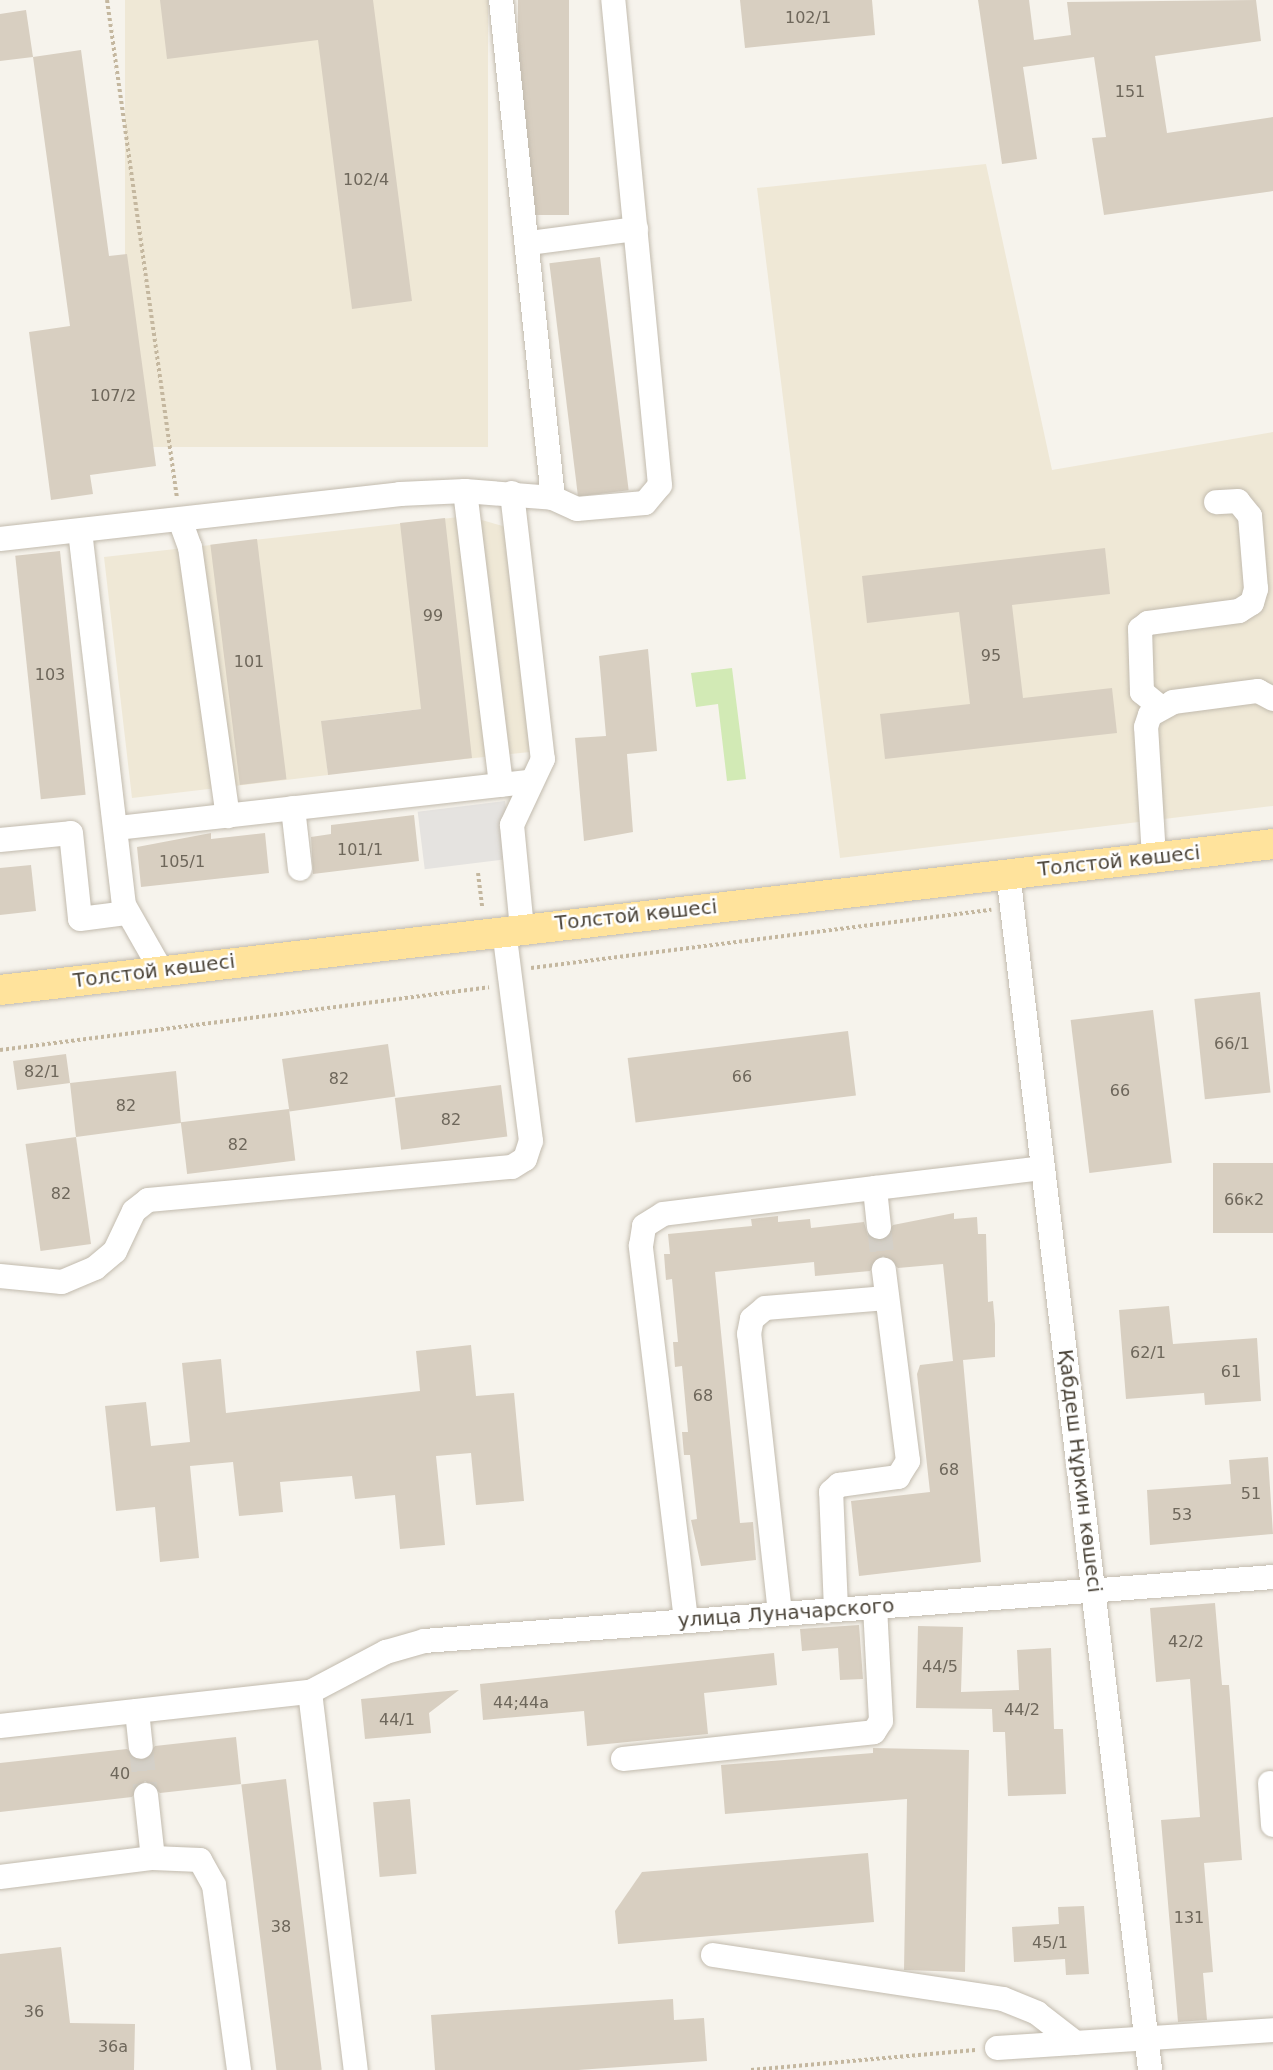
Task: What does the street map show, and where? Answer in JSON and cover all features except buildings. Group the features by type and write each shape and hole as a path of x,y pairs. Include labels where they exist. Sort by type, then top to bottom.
{"main road":[{"name":"Толстой көшесі","path":"0,990 513,929 1273,844"}],"street":[{"path":"501,0 529,243 553,498"},
{"path":"0,539 465,491 553,498 577,509 645,502 660,485 613,0"},
{"path":"529,243 636,229"},
{"path":"465,491 501,785"},
{"path":"0,1276 62,1282 95,1269 115,1251 134,1211 148,1200 512,1167 525,1159 531,1141 510,978 513,929 512,825 529,782 543,759 512,493"},
{"path":"1216,501 1238,501 1250,516 1254,596 1239,611 1148,623 1140,629 1142,692 1159,706 1258,691 1273,699"},
{"path":"180,520 190,547 228,816"},
{"path":"80,531 126,913 161,970"},
{"path":"1155,857 1146,727 1159,706"},
{"path":"117,828 529,782"},
{"path":"293,808 300,869"},
{"path":"0,840 71,832 80,919 126,913"},
{"name":"Қабдеш Нұркин көшесі","path":"1008,873 1095,1593 1149,2070"},
{"path":"686,1620 641,1246 644,1226 663,1214 1042,1168"},
{"path":"875,1188 879,1227"},
{"path":"836,1609 831,1492 839,1485 898,1477 908,1461 884,1270"},
{"path":"780,1613 749,1334 752,1319 765,1308 888,1298"},
{"name":"улица Луначарского","path":"309,1692 386,1652 424,1641 780,1613 1095,1593 1273,1577"},
{"path":"623,1760 874,1732 881,1721 875,1607"},
{"path":"0,1725 309,1692 356,2070"},
{"path":"137,1711 141,1747"},
{"path":"1270,1783 1273,1825"},
{"path":"146,1795 153,1858"},
{"path":"0,1877 192,1855 208,1867 240,2070"},
{"path":"713,1955 1003,1999 1037,2013 1076,2043"},
{"path":"997,2048 1273,2030"}],"path":[{"path":"107,0 180,520"},
{"path":"0,1050 1012,908"},
{"path":"751,2070 997,2048"}],"shaded area":[{"path":"125,0 488,0 488,447 125,447"},
{"path":"986,164 1052,470 1273,432 1273,806 840,858 757,188"},
{"path":"468,516 506,527 530,752 428,763 421,709 385,713 322,721 328,775 132,798 104,557"},
{"path":"505,801 512,859 425,869 418,812"}],"green space":[{"path":"732,668 746,779 727,781 718,704 696,707 691,673"}],"tunnel":[{"path":"879,1227 884,1270"},
{"path":"141,1747 146,1795"}]}
